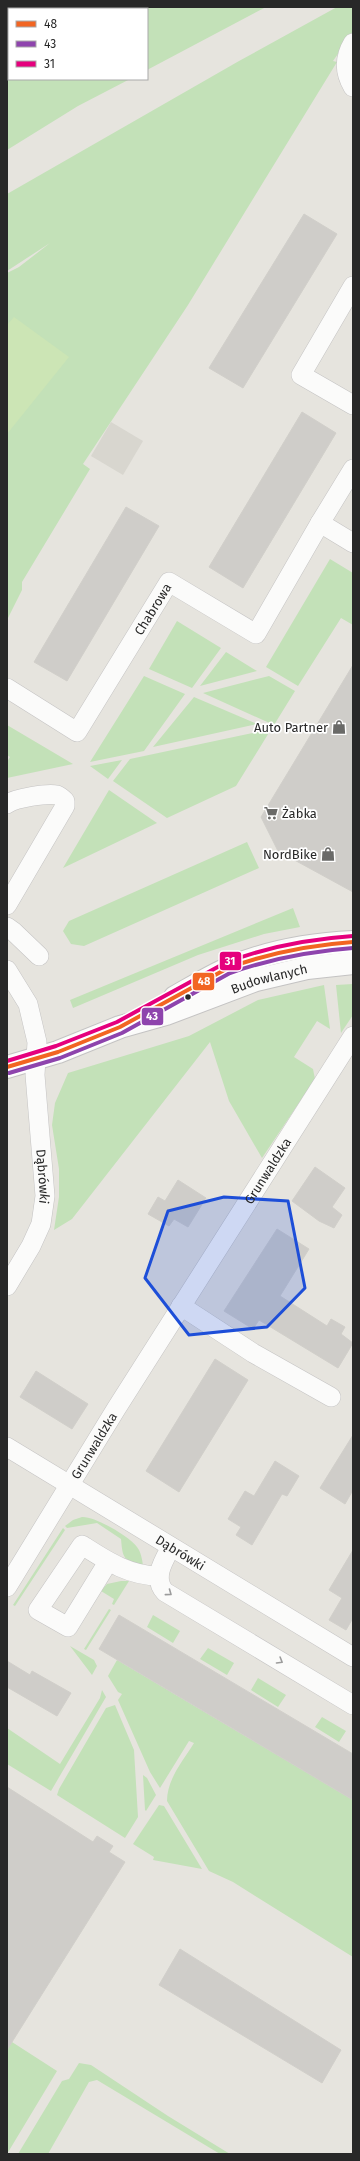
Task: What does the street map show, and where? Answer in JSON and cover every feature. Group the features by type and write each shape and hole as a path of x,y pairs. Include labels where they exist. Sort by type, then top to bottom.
{"main road":[{"name":"Budowlanych","path":"120,1027 228,968 246,961 289,949 353,942"},
{"name":"Budowlanych","path":"7,1067 58,1052 120,1027 166,1014 230,988 274,975 319,966 353,963"}],"street":[{"path":"353,43 346,62 348,78 353,88"},
{"path":"353,286 301,375 353,405"},
{"path":"353,469 320,523 353,543"},
{"name":"Chabrowa","path":"7,688 77,732 169,582 256,634 320,523"},
{"path":"7,804 13,800 52,794 65,800 65,806 9,898"},
{"path":"7,927 39,956"},
{"path":"7,970 24,996 29,1008 37,1042 36,1058"},
{"name":"Grunwaldzka","path":"7,1587 181,1306 353,1036"},
{"name":"Dąbrówki","path":"7,1286 31,1246 44,1214 45,1185 35,1075 36,1058"},
{"path":"181,1306 253,1353 331,1397"},
{"name":"Dąbrówki","path":"7,1447 353,1657"},
{"path":"171,1547 163,1562 159,1576 160,1585 169,1594 353,1705"},
{"path":"108,1562 125,1570 139,1574 159,1576"}],"highlighted area":[{"path":"224,1197 288,1201 305,1288 267,1327 189,1335 145,1278 168,1211"}],"green space":[{"path":"7,7 266,7 148,69 148,8 8,8 8,80 128,80 78,106 7,150"},
{"path":"337,7 353,7 353,32 333,61 337,62 188,305 83,464 90,469 22,582 22,590 7,620 7,273 19,267 50,243 7,271 7,194 239,61"},
{"path":"14,317 69,357 7,434 7,325"},
{"path":"330,559 353,573 353,625 341,618 298,686 266,667"},
{"path":"177,621 221,648 192,688 149,669"},
{"path":"226,652 257,671 200,686"},
{"path":"144,676 185,694 144,751 90,762"},
{"path":"269,676 295,691 274,725 203,693"},
{"path":"194,697 257,724 153,747"},
{"path":"7,725 73,764 7,778 7,762 10,757 7,755"},
{"path":"262,731 270,731 236,786 167,818 113,781 130,759"},
{"path":"122,760 108,779 90,766"},
{"path":"109,790 157,823 63,868"},
{"path":"247,842 259,868 84,946 71,944 63,931 69,921"},
{"path":"293,908 300,927 264,934 198,955 73,1008 70,1000"},
{"path":"353,984 353,1015 341,1033 336,985"},
{"path":"324,985 330,1029 317,1021 294,1057 313,1069 315,1079 262,1158 229,1101 210,1042 72,1219 54,1230 59,1197 59,1169 52,1125 55,1103 68,1073 189,1036 258,1000"},
{"path":"82,1517 103,1523 127,1538 138,1549 143,1565 125,1558 122,1551 121,1539 97,1523 67,1528 65,1526 73,1520"},
{"path":"63,1528 65,1530 15,1606 13,1605"},
{"path":"129,1581 114,1605 112,1604 114,1599 101,1591 107,1584"},
{"path":"109,1609 111,1610 86,1650 84,1649"},
{"path":"153,1615 180,1631 173,1643 147,1627"},
{"path":"70,1646 94,1660 97,1666 92,1675"},
{"path":"208,1648 234,1663 227,1675 200,1659"},
{"path":"117,1660 353,1800 353,1957 233,1882 209,1871 167,1801 173,1778 194,1743 189,1741 160,1788 150,1772 118,1700 122,1694 118,1692 108,1676"},
{"path":"258,1678 286,1695 278,1707 251,1690"},
{"path":"102,1690 106,1697 51,1791 7,1764 7,1728 60,1764 100,1698"},
{"path":"115,1705 134,1750 138,1817 125,1838 57,1795 59,1789 106,1708"},
{"path":"322,1717 346,1731 339,1742 315,1727"},
{"path":"143,1775 147,1778 156,1795 146,1811 145,1810"},
{"path":"159,1805 164,1806 202,1869 153,1860 154,1857 133,1844"},
{"path":"7,2042 12,2042 57,2071 7,2154"},
{"path":"79,2063 91,2065 168,2116 230,2154 220,2154 97,2080 89,2082 48,2154 18,2154 62,2081 69,2079"}],"shaded area":[{"path":"111,422 143,441 123,475 91,456"}],"building":[{"path":"304,214 337,234 243,388 209,368"},
{"path":"302,412 336,433 243,588 209,567"},
{"path":"126,507 159,526 67,681 34,662"},
{"path":"353,665 353,892 278,851 261,817"},
{"path":"315,1167 345,1188 332,1207 342,1215 334,1228 319,1221 292,1201"},
{"path":"178,1180 206,1198 188,1227 174,1219 169,1226 148,1214 158,1197 165,1201"},
{"path":"277,1229 309,1249 280,1296 327,1326 331,1319 345,1327 341,1334 353,1343 338,1368 259,1320 253,1329 224,1311"},
{"path":"215,1359 248,1380 179,1492 146,1471"},
{"path":"36,1371 88,1404 72,1429 20,1397"},
{"path":"353,1435 353,1490 345,1504 320,1488"},
{"path":"275,1461 299,1476 287,1496 282,1494 252,1545 236,1535 241,1527 228,1519 245,1491 254,1496"},
{"path":"353,1550 353,1618 346,1630 329,1620 342,1598 329,1590"},
{"path":"119,1615 353,1754 353,1800 99,1649"},
{"path":"7,1661 30,1675 32,1671 71,1693 57,1716 7,1687"},
{"path":"7,1787 93,1842 97,1836 113,1846 109,1852 125,1862 7,2050"},
{"path":"180,1949 341,2050 322,2083 159,1985"}],"transit line":[{"name":"31","path":"7,1061 56,1046 117,1022 225,963 240,957 272,948 320,939 353,936"},
{"name":"48","path":"7,1067 58,1052 120,1027 228,968 290,950 353,942"},
{"name":"43","path":"9,1073 60,1058 122,1033 230,973 291,956 353,948"}],"place":[{"name":"Auto Partner","path":"339,727"},
{"name":"Żabka","path":"271,813"},
{"name":"NordBike","path":"328,854"}]}
